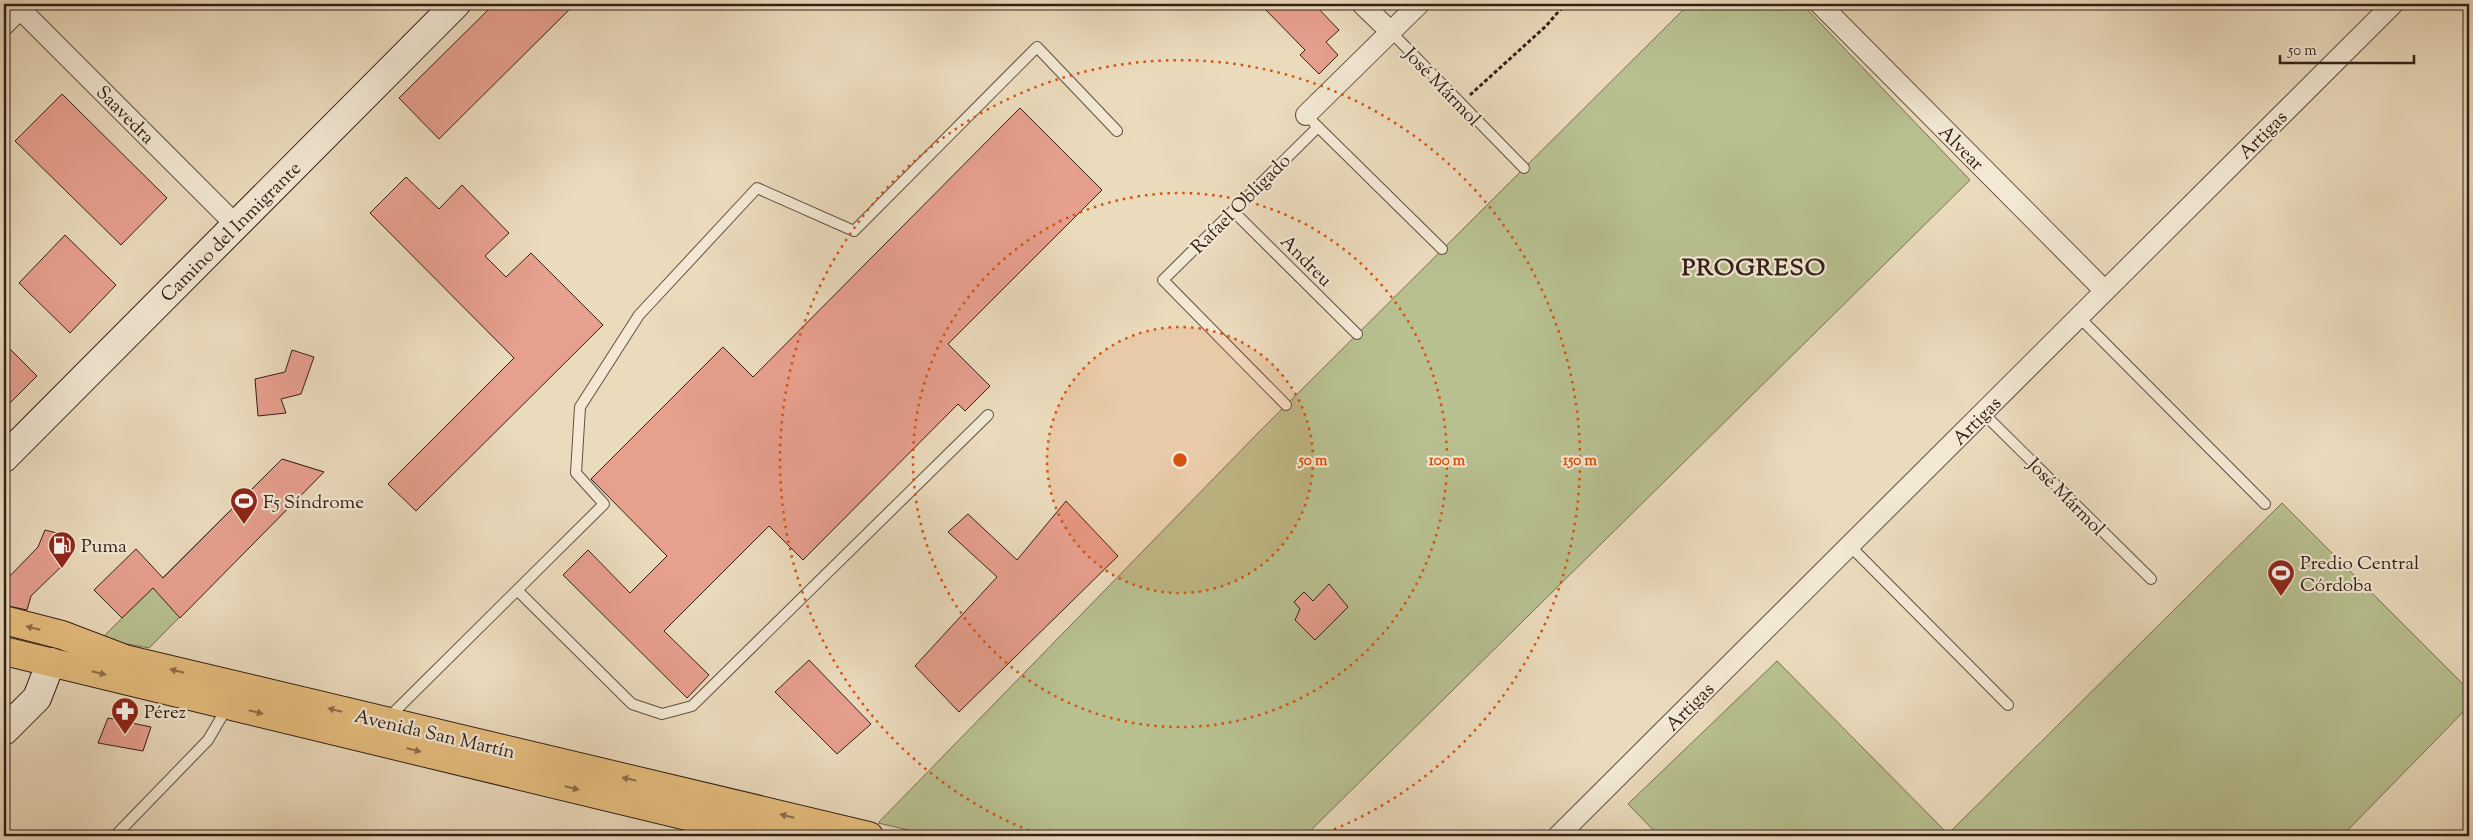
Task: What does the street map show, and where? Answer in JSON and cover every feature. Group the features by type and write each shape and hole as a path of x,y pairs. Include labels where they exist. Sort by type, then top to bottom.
{"main road":[{"name":"Camino del Inmigrante","path":"4,458 456,4"},
{"name":"Avenida San Martín","path":"4,620 62,635 125,659 770,836"},
{"name":"Avenida San Martín","path":"4,651 229,705 382,731 817,832 869,836"},
{"path":"4,731 37,698 51,662"}],"street":[{"name":"José Mármol","path":"1362,4 1390,32"},
{"name":"Rafael Obligado","path":"1312,121 1390,32 1419,4"},
{"name":"Alvear","path":"1820,4 2104,290"},
{"name":"Artigas","path":"1558,836 2393,4"},
{"name":"Saavedra","path":"18,6 236,225"},
{"path":"4,25 18,6"},
{"path":"51,662 62,635"}],"lane":[{"name":"José Mármol","path":"1390,32 1524,168"},
{"path":"382,731 604,504 576,473 580,407 639,315 757,188 854,231 1037,48 1117,131"},
{"name":"Rafael Obligado","path":"1286,405 1163,280 1233,211 1312,121"},
{"path":"1312,121 1442,249"},
{"name":"Andreu","path":"1233,211 1357,334"},
{"path":"2078,316 2265,504"},
{"name":"José Mármol","path":"1982,413 2151,579"},
{"path":"518,591 632,704 662,714 692,706 988,415"},
{"path":"1850,546 2008,705"},
{"path":"116,836 208,740 229,705"}],"path":[{"path":"1460,104 1546,26 1565,4"}],"green space":[{"path":"1689,4 1802,4 1970,180 1305,836 934,836 878,823 1258,433"},
{"name":"F5 Síndrome","path":"282,459 324,472 149,648 101,639"},
{"name":"Predio Central Córdoba","path":"2282,503 2469,690 2469,706 2342,836 1659,836 1628,804 1777,661 1948,834"}],"building":[{"path":"494,4 575,4 439,139 399,98"},
{"path":"1260,4 1314,4 1339,30 1326,42 1338,55 1319,74 1300,55 1305,50"},
{"path":"62,94 167,198 121,245 15,141"},
{"path":"1020,108 1102,190 948,344 990,386 965,411 958,404 803,560 769,526 664,631 709,675 687,698 563,575 588,550 630,593 667,556 591,479 723,347 753,377"},
{"path":"406,177 439,209 462,185 509,233 485,256 506,277 531,253 603,325 416,511 388,484 514,358 370,213"},
{"path":"65,235 116,285 70,333 19,283"},
{"path":"4,343 37,376 4,409"},
{"path":"292,350 314,357 301,394 281,399 286,413 258,416 255,379 285,372"},
{"name":"F5 Síndrome","path":"282,459 324,472 180,618 153,588 122,618 94,590 136,549 163,578"},
{"path":"1066,501 1118,556 959,712 915,666 997,577 948,532 968,514 1017,560"},
{"path":"45,530 73,537 68,560 31,596 27,610 4,605 4,582 38,547"},
{"path":"1329,584 1348,607 1315,640 1295,620 1300,609 1294,602 1304,592 1313,601"},
{"path":"809,660 871,724 837,754 775,692"},
{"name":"Pérez","path":"108,718 151,727 143,751 98,743"}],"place":[{"name":"F5 Síndrome","path":"244,525"},
{"name":"Puma","path":"62,569"},
{"name":"Predio Central Córdoba","path":"2281,597"},
{"name":"Pérez","path":"125,735"}],"district":[{"name":"PROGRESO","path":"1754,267"}]}
